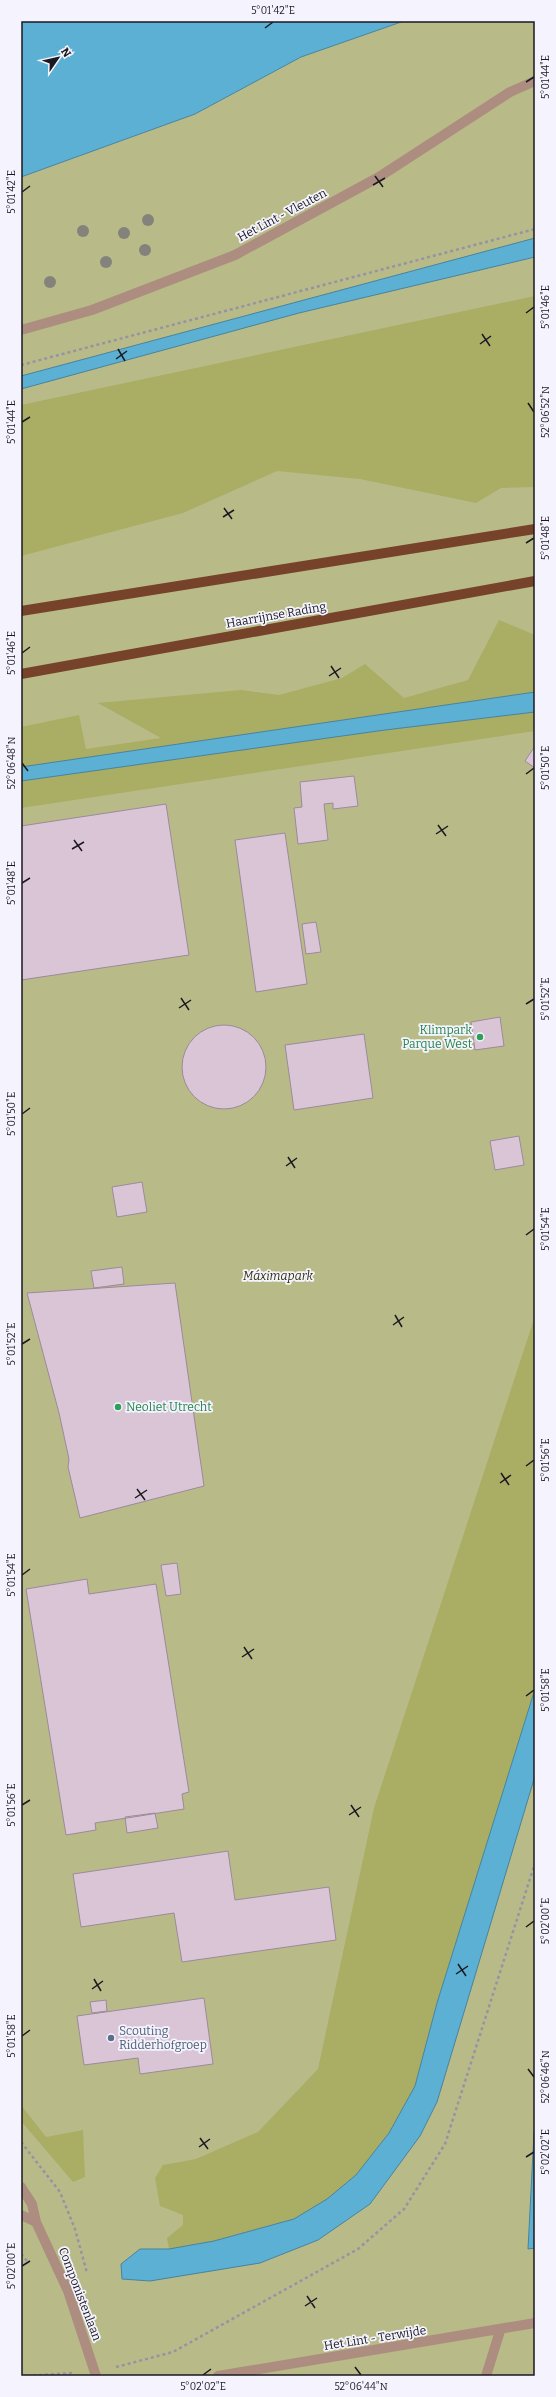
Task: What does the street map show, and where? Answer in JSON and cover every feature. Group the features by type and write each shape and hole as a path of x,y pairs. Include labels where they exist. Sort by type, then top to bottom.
{"main road":[{"path":"21,611 535,529"},
{"name":"Haarrijnse Rading","path":"21,674 535,581"}],"street":[{"name":"Het Lint - Vleuten","path":"21,330 92,310 235,255 379,177 510,92 535,81"},
{"name":"Componistenlaan","path":"21,2188 32,2204 36,2222 68,2291 96,2374"},
{"path":"21,2215 36,2222"},
{"name":"Het Lint - Terwijde","path":"218,2376 500,2331 535,2323"},
{"path":"486,2376 500,2331"}],"path":[{"path":"21,365 535,229"},
{"path":"27,2376 96,2374 173,2352 358,2249 404,2209 444,2144 535,1863"}],"green space":[{"name":"Máximapark","path":"404,21 535,21 535,2376 21,2376 21,177 195,114 301,57"},
{"path":"535,296 535,487 501,488 476,503 360,479 277,471 183,513 21,556 21,405"},
{"path":"499,620 535,635 535,692 21,767 21,727 79,715 86,749 161,738 98,703 241,690 279,695 342,678 365,664 404,698 468,680"},
{"path":"535,712 535,731 21,808 21,781 385,730"},
{"path":"535,1316 535,1689 437,2003 415,2086 389,2133 356,2175 327,2199 294,2219 214,2241 169,2249 167,2238 183,2225 183,2215 160,2206 155,2178 163,2165 196,2159 258,2132 318,2069 374,1808"},
{"path":"21,2105 46,2137 83,2130 85,2177 73,2182 21,2121"}],"water":[{"path":"21,21 404,21 301,57 195,114 21,177"},
{"path":"535,238 535,257 299,313 21,389 21,376"},
{"path":"535,692 535,712 385,730 21,781 21,767"},
{"path":"535,1689 535,1776 437,2102 420,2136 370,2204 318,2240 260,2263 150,2281 122,2279 121,2264 140,2249 169,2249 214,2241 294,2219 327,2199 356,2175 389,2133 415,2086 437,2003"},
{"path":"535,2128 535,2248 528,2249 534,2133"}],"building":[{"path":"535,746 535,768 525,761"},
{"path":"354,776 358,806 333,809 333,803 324,804 328,840 298,844 294,808 302,807 300,782"},
{"path":"166,804 189,955 21,980 21,826"},
{"path":"285,833 307,984 256,992 235,840"},
{"path":"316,922 321,952 306,954 302,924"},
{"path":"500,1017 504,1046 475,1050 471,1022"},
{"path":"224,1025 240,1028 254,1037 263,1051 266,1067 263,1083 254,1097 240,1106 224,1109 208,1106 194,1097 185,1083 182,1067 185,1051 194,1037 208,1028"},
{"path":"364,1034 373,1098 294,1110 285,1045"},
{"path":"519,1136 524,1165 495,1170 490,1141"},
{"path":"142,1182 147,1212 117,1217 112,1187"},
{"path":"122,1267 124,1284 94,1288 91,1271"},
{"path":"175,1283 204,1486 80,1518 68,1467 69,1459 59,1413 27,1293"},
{"path":"177,1563 181,1594 166,1596 161,1565"},
{"path":"87,1579 89,1594 156,1584 189,1792 182,1794 184,1809 95,1823 96,1830 66,1835 26,1589"},
{"path":"155,1813 158,1828 127,1833 125,1817"},
{"path":"228,1851 235,1900 329,1887 336,1940 182,1962 174,1913 81,1927 73,1874"},
{"path":"204,1998 213,2064 140,2074 138,2058 84,2065 77,2016"},
{"path":"106,2000 107,2011 92,2013 90,2002"}],"place":[{"name":"Klimpark Parque West","path":"480,1037"},
{"name":"Neoliet Utrecht","path":"118,1407"},
{"name":"Scouting Ridderhofgroep","path":"111,2038"}]}
